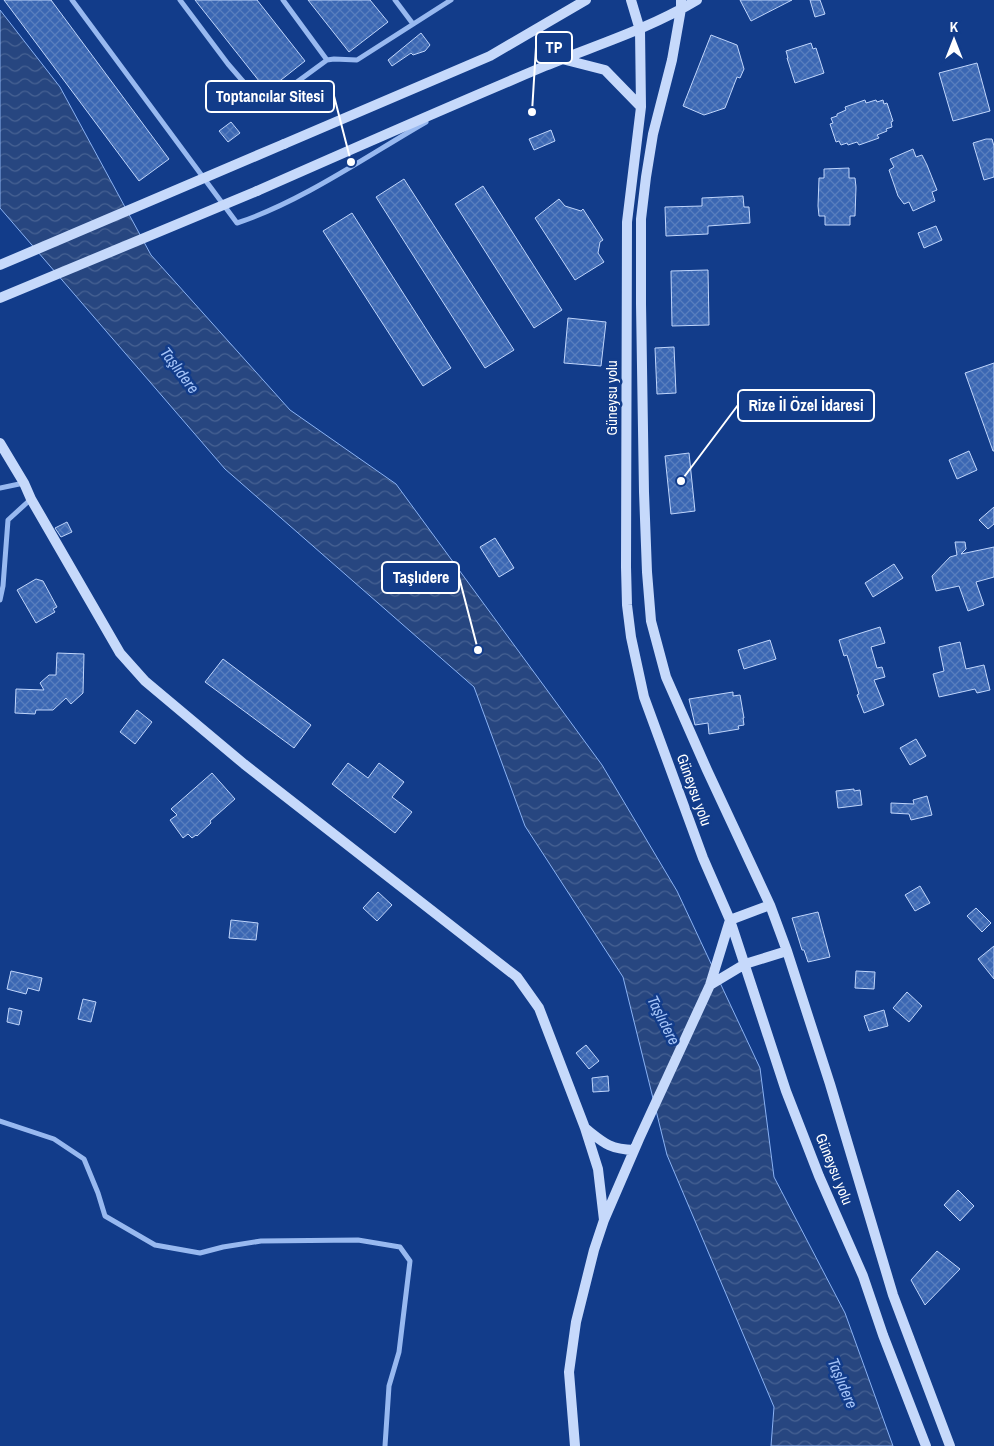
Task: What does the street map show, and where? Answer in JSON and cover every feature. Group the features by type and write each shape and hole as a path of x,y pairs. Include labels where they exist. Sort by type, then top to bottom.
{"main road":[{"path":"0,265 490,56 586,0"},
{"name":"Güneysu yolu","path":"631,0 640,30 641,107 627,222 627,605 631,637 644,697 703,858 730,920 786,1091 819,1176 863,1276 883,1335 926,1446"},
{"path":"0,298 257,191 562,59 640,30 681,5 697,0"},
{"path":"681,5 672,60 653,134 642,219 641,304 644,492 651,620 670,685 706,770 770,905 787,951 830,1084 893,1295 950,1446"},
{"path":"562,59 605,70 641,107"},
{"path":"0,444 120,653 145,681 244,764 517,977 539,1008 585,1128 598,1170 604,1220"},
{"path":"575,1446 569,1372 576,1322 594,1250 604,1220 710,985 730,920 770,905"},
{"path":"710,985 745,964 787,951"},
{"path":"585,1128 607,1146 619,1150 634,1150"}],"street":[{"path":"72,0 237,223 264,214 328,180 454,105"},
{"path":"180,0 228,64 260,101 286,90 327,60 357,60 451,0"},
{"path":"283,0 327,60"},
{"path":"394,0 413,24"},
{"path":"0,488 24,483"},
{"path":"0,600 3,586 8,520 31,499"},
{"path":"0,1121 54,1139 84,1159 105,1216 156,1245 200,1253 261,1241 358,1240 400,1247 410,1261 399,1352 389,1386 385,1446"}],"water":[{"path":"0,10 60,87 151,255 290,410 396,484 602,765 677,891 760,1068 774,1177 845,1313 893,1446 771,1446 774,1407 667,1155 623,977 525,826 474,687 225,469 0,208"}],"building":[{"path":"4,0 51,0 169,159 139,181"},
{"path":"195,0 257,0 305,61 267,91"},
{"path":"308,0 370,0 388,22 349,52"},
{"path":"740,0 792,0 751,21"},
{"path":"810,0 820,0 825,14 815,17"},
{"path":"421,33 430,45 425,51 413,55 411,53 392,66 388,60"},
{"path":"711,35 737,45 744,69 740,78 737,77 725,108 704,115 683,106"},
{"path":"811,43 813,49 816,48 824,73 795,83 786,51"},
{"path":"977,63 990,111 953,121 939,73"},
{"path":"865,100 866,103 883,100 884,104 887,103 893,121 891,122 892,127 877,135 879,138 859,145 857,142 841,145 839,141 836,142 830,124 833,123 831,118 846,110 845,107"},
{"path":"231,122 240,133 228,142 219,131"},
{"path":"551,130 555,141 534,150 529,139"},
{"path":"992,139 994,146 994,177 984,180 973,143"},
{"path":"913,149 916,157 922,155 937,190 932,192 935,201 913,211 909,202 904,204 898,196 889,170 894,167 890,159"},
{"path":"849,168 849,178 855,178 855,216 850,216 850,225 825,225 825,216 819,216 819,178 824,178 824,169"},
{"path":"404,179 514,350 485,368 376,197"},
{"path":"483,186 562,310 534,328 455,204"},
{"path":"743,196 744,207 749,207 750,223 708,226 708,234 666,236 665,207 702,206 702,198"},
{"path":"559,199 565,206 581,211 583,209 603,240 600,242 598,253 604,262 575,280 535,218"},
{"path":"352,213 451,368 423,386 323,231"},
{"path":"936,226 942,240 924,248 918,233"},
{"path":"708,270 709,325 672,326 671,271"},
{"path":"568,318 606,322 601,366 564,363"},
{"path":"674,347 676,393 657,394 655,348"},
{"path":"994,363 994,451 993,451 965,373"},
{"path":"969,451 977,470 957,479 949,460"},
{"path":"689,453 695,511 671,514 665,456"},
{"path":"994,507 994,524 988,529 979,520"},
{"path":"67,522 72,532 61,537 55,528"},
{"path":"495,538 514,568 499,577 480,547"},
{"path":"955,542 965,542 966,549 961,554 994,547 994,577 976,582 984,605 968,611 959,586 936,591 932,576 950,557 957,555"},
{"path":"894,564 903,578 873,597 865,583"},
{"path":"36,579 43,581 57,607 53,609 55,612 36,623 17,590"},
{"path":"880,627 885,643 871,647 877,668 882,667 885,677 874,680 884,705 864,713 857,695 859,694 847,655 844,656 839,640"},
{"path":"770,640 776,659 744,669 738,650"},
{"path":"960,642 966,669 984,665 990,690 977,693 975,689 939,697 933,674 944,671 939,647"},
{"path":"57,653 84,654 83,693 71,704 66,698 53,710 36,710 35,714 15,713 16,689 44,690 40,683 49,675 56,675"},
{"path":"223,659 311,725 294,748 205,682"},
{"path":"733,692 733,696 740,695 744,725 738,726 739,729 709,734 708,723 695,725 689,699"},
{"path":"137,710 152,722 135,744 120,732"},
{"path":"916,739 926,756 910,765 900,748"},
{"path":"348,763 368,778 379,763 404,782 392,797 412,812 395,833 332,784"},
{"path":"212,773 235,799 210,821 211,823 197,836 192,838 188,834 183,838 170,820 177,815 171,809"},
{"path":"854,789 854,791 860,790 862,805 838,808 836,791"},
{"path":"927,796 932,815 911,820 909,814 891,813 891,803 914,804 913,800"},
{"path":"920,886 930,903 915,911 905,895"},
{"path":"378,892 392,905 377,921 363,908"},
{"path":"976,908 991,923 982,932 967,916"},
{"path":"818,912 830,957 808,962 804,950 802,950 792,918"},
{"path":"231,920 258,923 256,940 229,938"},
{"path":"994,946 994,979 978,959"},
{"path":"11,971 42,978 39,991 28,988 26,994 7,989"},
{"path":"856,971 875,972 874,989 855,988"},
{"path":"907,992 922,1006 909,1022 893,1008"},
{"path":"83,999 96,1002 91,1022 78,1019"},
{"path":"9,1008 22,1011 19,1025 7,1022"},
{"path":"884,1010 888,1026 869,1031 864,1016"},
{"path":"586,1045 599,1061 589,1069 576,1053"},
{"path":"608,1076 609,1091 593,1092 592,1078"},
{"path":"958,1190 974,1206 960,1221 944,1205"},
{"path":"937,1251 960,1269 925,1305 911,1280"}],"place":[{"name":"TP","path":"532,112"},
{"name":"Toptancılar Sitesi","path":"351,162"},
{"name":"Rize İl Özel İdaresi","path":"681,481"},
{"name":"Taşlıdere","path":"478,650"}]}
